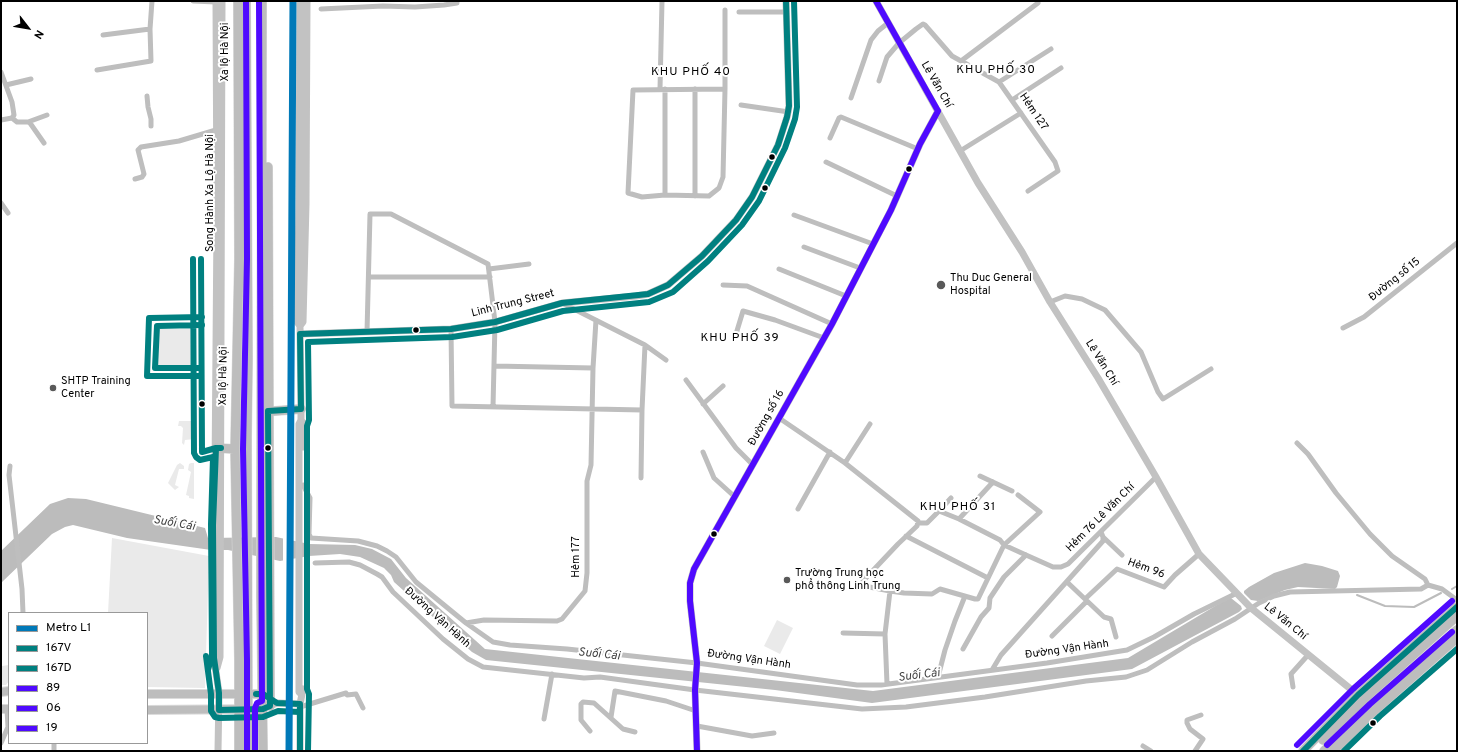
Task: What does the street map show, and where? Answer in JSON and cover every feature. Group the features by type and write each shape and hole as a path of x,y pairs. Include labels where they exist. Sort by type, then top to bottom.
{"highway":[{"name":"Xa lộ Hà Nội","path":"238,1 239,259 235,449 238,678 243,694"},
{"name":"Xa lộ Hà Nội","path":"239,751 243,694 248,661 246,1"},
{"path":"262,1 265,411"},
{"path":"263,751 268,702 265,595 267,1"},
{"path":"265,411 301,409"},
{"path":"218,448 235,449"},
{"path":"1303,751 1358,695 1457,607"},
{"path":"1312,751 1364,699 1457,616"},
{"path":"1324,751 1370,706 1457,630"},
{"path":"1333,751 1375,710 1457,638"},
{"path":"238,678 248,661"},
{"name":"Xa lộ Hà Nội","path":"243,709 248,751"}],"main road":[{"path":"300,1 300,196 297,322 300,330 301,409 298,424 301,525 299,692 301,694 300,751"},
{"path":"300,330 303,322 305,251 307,1"},
{"name":"Linh Trung Street","path":"300,330 367,332 451,329 495,322 562,303 648,294 668,285 720,238 744,210 778,144 789,112 786,1"},
{"name":"Lê Văn Chí","path":"876,1 978,183 1022,252 1050,302 1098,378 1199,554 1251,608 1358,695"},
{"name":"Song Hành Xa Lộ Hà Nội","path":"218,448 216,130 219,2"},
{"name":"Song Hành Xa Lộ Hà Nội","path":"218,751 219,693 214,658 217,597 216,524 218,448 219,2"},
{"name":"Đường số 16","path":"697,751 695,687 697,666 690,601 690,583 694,570 832,324 938,111"},
{"path":"300,420 304,424 301,525"},
{"path":"148,689 181,690 186,693"},
{"path":"148,694 243,694 268,702 300,706"},
{"path":"148,710 243,709 268,702"},
{"path":"148,713 177,713 189,710"}],"street":[{"path":"97,70 151,61 150,29 152,1"},
{"path":"193,1 207,3 219,2"},
{"path":"321,9 383,6 415,7 444,5 457,3 457,1"},
{"path":"662,1 662,89 665,195"},
{"path":"961,61 1038,2"},
{"path":"725,10 725,89 723,177 719,188 709,196 665,195 642,197 628,192 633,90 725,89"},
{"path":"739,12 786,12"},
{"path":"851,98 871,40 878,31 888,24"},
{"name":"Hẻm 127","path":"899,43 924,24 952,56 999,82 1055,162 1058,171 1028,191"},
{"path":"104,34 150,29"},
{"path":"879,81 887,57 899,43"},
{"path":"999,82 1050,49"},
{"path":"1012,100 1061,68"},
{"path":"1,72 12,102 13,116 17,122 28,122 47,115"},
{"path":"6,85 31,79"},
{"path":"695,89 695,196"},
{"path":"147,96 151,126"},
{"path":"741,105 789,112"},
{"path":"960,151 1021,113"},
{"path":"1,120 13,116"},
{"path":"830,138 839,118 841,117 918,149"},
{"path":"28,122 44,143"},
{"path":"136,179 142,177 144,174 138,150 141,147 179,141 216,130"},
{"path":"826,162 897,196"},
{"path":"1,203 8,213"},
{"path":"367,332 370,214 391,214 488,264 495,322 493,407"},
{"path":"794,215 873,244"},
{"name":"Đường số 15","path":"1344,328 1364,317 1457,243"},
{"path":"804,247 860,268"},
{"path":"489,269 529,264"},
{"path":"779,269 846,296"},
{"path":"369,277 490,277"},
{"path":"723,285 748,286 832,324"},
{"path":"1050,302 1065,296 1082,299 1105,310 1141,352 1158,392 1163,399 1211,369"},
{"path":"562,303 645,345 666,360"},
{"path":"736,334 743,311 775,320 824,338"},
{"name":"Hẻm 177","path":"466,622 484,620 557,621 562,619 570,608 583,596 588,573 587,481 591,463 593,368 596,320"},
{"path":"451,329 452,406 642,410"},
{"path":"641,478 645,345"},
{"path":"494,366 593,368"},
{"path":"686,380 736,448 753,464"},
{"path":"703,404 723,386"},
{"path":"779,418 845,463 911,515 918,521 918,523"},
{"path":"845,463 870,424"},
{"path":"1297,443 1370,534 1392,556 1425,579 1428,585 1442,589 1457,600"},
{"path":"703,452 714,478 735,497"},
{"path":"798,509 830,452"},
{"path":"10,466 9,475 22,589 23,612"},
{"path":"980,476 1012,491"},
{"name":"Hẻm 76 Lê Văn Chí","path":"939,511 959,519 1000,540 1004,545 1053,567 1060,567 1068,564 1156,477"},
{"path":"959,519 993,482"},
{"name":"Đường Vận Hành","path":"303,485 310,498 311,538 358,542 377,546 387,551 396,557 416,582 486,638 493,642 505,645 567,649 857,685 886,684 1127,650 1194,614 1236,594"},
{"path":"918,523 917,526 879,564 862,584 864,586 890,592 932,594 940,588 975,600 978,599 1004,545 1040,512 1018,495"},
{"path":"918,523 927,523 951,498"},
{"path":"1101,532 1122,555"},
{"path":"906,536 988,578"},
{"path":"992,670 1001,656 1103,542 1104,537"},
{"name":"Hẻm 96","path":"1086,600 1117,569 1164,587 1199,554"},
{"path":"963,649 981,617 989,608 990,598 997,587 1004,577 1026,555"},
{"name":"Đường Vận Hành","path":"315,563 349,562 360,565 377,574 393,592 443,639 468,659 476,664 490,669 584,678 600,677 695,687 862,709 906,707 985,697 1072,683 1126,677 1147,670 1192,642 1274,596 1290,592 1421,590 1428,585"},
{"path":"1067,582 1104,616 1111,619 1116,637"},
{"path":"886,684 885,634 890,592"},
{"path":"938,677 952,628 965,596"},
{"path":"1052,636 1086,600"},
{"path":"843,633 885,634"},
{"path":"1293,687 1291,674 1308,655"},
{"path":"544,718 552,674"},
{"path":"611,717 615,691 666,700 696,711"},
{"path":"300,706 346,693 347,695 356,694 363,708"},
{"path":"590,731 581,720 581,704 583,702 594,703 623,729 635,732"},
{"path":"1,743 8,727 6,709"},
{"path":"1195,751 1203,739 1190,729 1187,720 1201,716"},
{"path":"697,726 752,736 774,733"},
{"path":"1,733 8,727"},
{"path":"1143,746 1151,751"}],"shaded area":[{"path":"155,329 190,329 191,371 155,369"},
{"path":"179,421 194,421 194,439 185,440 184,445 182,443 183,428 178,426"},
{"path":"180,463 184,466 184,469 179,469 175,485 179,487 175,490 168,483 177,465"},
{"path":"194,463 194,499 189,498 189,496 186,495 191,472 188,470 189,464"},
{"path":"112,538 209,556 205,688 148,687 148,612 108,612"},
{"path":"777,620 793,628 780,654 764,646"},
{"path":"2,661 2,666 8,665 8,682 6,685 1,685"}],"water":[{"path":"68,498 86,499 205,528 208,538 276,537 309,544 355,545 372,549 391,559 406,578 485,649 873,691 1128,658 1227,599 1231,598 1241,606 1242,609 1132,669 872,703 775,690 486,660 472,652 394,582 391,575 384,568 360,557 340,554 309,556 280,561 228,550 211,550 127,538 73,525 65,527 52,534 1,583 1,551 50,504"},
{"path":"1305,563 1338,571 1340,576 1337,587 1335,589 1298,587 1285,590 1258,601 1251,600 1244,593 1244,591 1249,587 1274,573"}],"pier":[{"path":"283,536 292,538 292,561 283,563"}],"waterway":[{"name":"Suối Cái","path":"1452,589 1457,586"},
{"name":"Suối Cái","path":"1357,595 1385,606 1414,607 1441,593"}],"metro line":[{"name":"L1","path":"289,751 293,1"}],"transit line":[{"name":"06","path":"246,1 247,259 243,449 247,660 247,751"},
{"name":"06","path":"255,751 255,708 257,703 262,701 259,1"},
{"name":"167V","path":"216,448 213,525 214,658 219,693 219,710 263,709 270,706 268,411 301,409 300,334 451,329 495,322 562,303 648,294 668,285 702,256 736,220 752,197 778,145 789,106 786,1"},
{"name":"167D","path":"308,751 308,342 452,337 497,330 563,311 649,302 673,292 708,261 742,225 759,201 785,148 795,119 797,107 794,1"},
{"name":"89","path":"876,1 938,111"},
{"name":"89","path":"697,751 695,690 697,663 690,601 690,583 694,569 832,324 891,210 920,144 938,111"},
{"name":"167D","path":"193,259 194,453 200,460 213,457 211,524 212,656 208,670"},
{"name":"167V","path":"201,259 202,452 221,448"},
{"name":"167V","path":"201,376 147,376 149,318 202,317"},
{"name":"167D","path":"201,368 155,368 157,326 202,325"},
{"name":"19","path":"1297,745 1353,689 1452,601"},
{"name":"167V","path":"1303,751 1358,695 1457,607"},
{"name":"19","path":"1327,745 1370,704 1452,632"},
{"name":"167D","path":"1344,751 1380,716 1457,649"},
{"name":"167D","path":"206,656 211,694 211,711 215,717 263,717 278,711 300,712"},
{"name":"167V","path":"256,694 263,694 277,703 300,704 300,751"}],"place":[{"name":"Thu Duc General Hospital","path":"941,285"},
{"name":"SHTP Training Center","path":"53,388"},
{"name":"Trường Trung học phổ thông Linh Trung","path":"787,580"}],"district":[{"name":"KHU PHỐ 30","path":"996,71"},
{"name":"KHU PHỐ 40","path":"691,73"},
{"name":"KHU PHỐ 39","path":"740,339"},
{"name":"KHU PHỐ 31","path":"958,508"}]}
